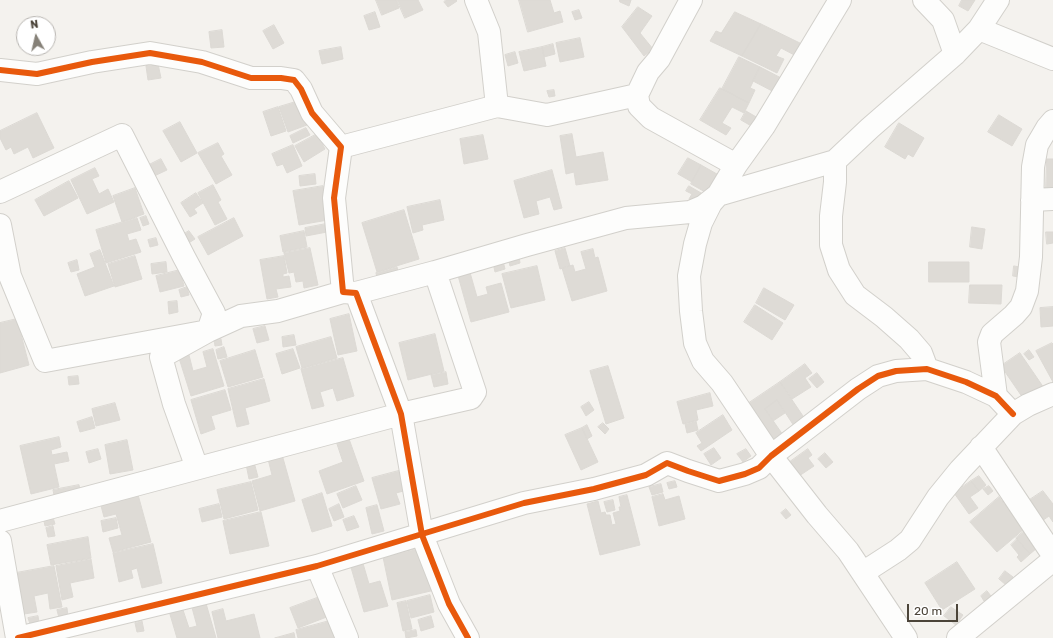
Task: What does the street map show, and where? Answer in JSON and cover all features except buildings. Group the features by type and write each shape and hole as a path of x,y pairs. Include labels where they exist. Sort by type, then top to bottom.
{"street":[{"path":"476,0 489,32 497,106"},
{"path":"691,0 659,59 648,72 637,95 639,106 651,118 736,165"},
{"path":"840,0 768,120 736,165 718,195 711,203 701,223 695,244 689,276 695,343 703,361 722,383 771,456 817,515 848,550 864,572 906,638"},
{"path":"924,0 943,20 955,54"},
{"path":"197,468 174,404 161,357 208,331 241,316 278,311 435,272 527,244 626,218 690,212 704,206 718,195 835,161 870,128 955,54 980,29 998,0"},
{"path":"980,29 1053,59"},
{"path":"0,70 37,74 92,62 150,53 202,62 251,78 281,78 294,80 301,89 312,113 341,147 334,198 350,292 401,414 422,535 449,604 468,638"},
{"path":"341,147 497,106 547,115 637,95"},
{"path":"996,396 989,342 992,334 1021,307 1027,291 1031,257 1042,200 1033,167 1037,145 1053,121"},
{"path":"0,192 122,135 214,313 208,331"},
{"path":"835,161 835,182 831,216 831,245 839,270 855,295 884,317 909,339 920,353 927,369"},
{"path":"0,225 10,276 45,361 208,331"},
{"path":"0,521 401,414 471,398 475,392 435,272"},
{"path":"0,541 18,638 317,566 524,503 594,489 646,475 667,463 688,472 719,481 745,474 759,468 771,456 858,389 878,376 896,371 927,369 966,382 996,396 1013,414"},
{"path":"864,572 898,550 910,540 938,497 981,447 1013,414 1028,405 1053,394"},
{"path":"981,447 1053,555"},
{"path":"958,638 1053,560"},
{"path":"317,566 347,638"}],"cycle path":[{"path":"0,70 37,74 92,62 150,53 202,62 251,78 281,78 294,80 301,89 312,113 341,147 334,198 343,292 356,293 401,414 422,535 449,604 468,638"},
{"path":"18,638 317,566 524,503 594,489 646,475 667,463 719,481 745,474 759,468 771,456 858,389 878,376 896,371 927,369 966,382 996,396 1013,414"}]}
